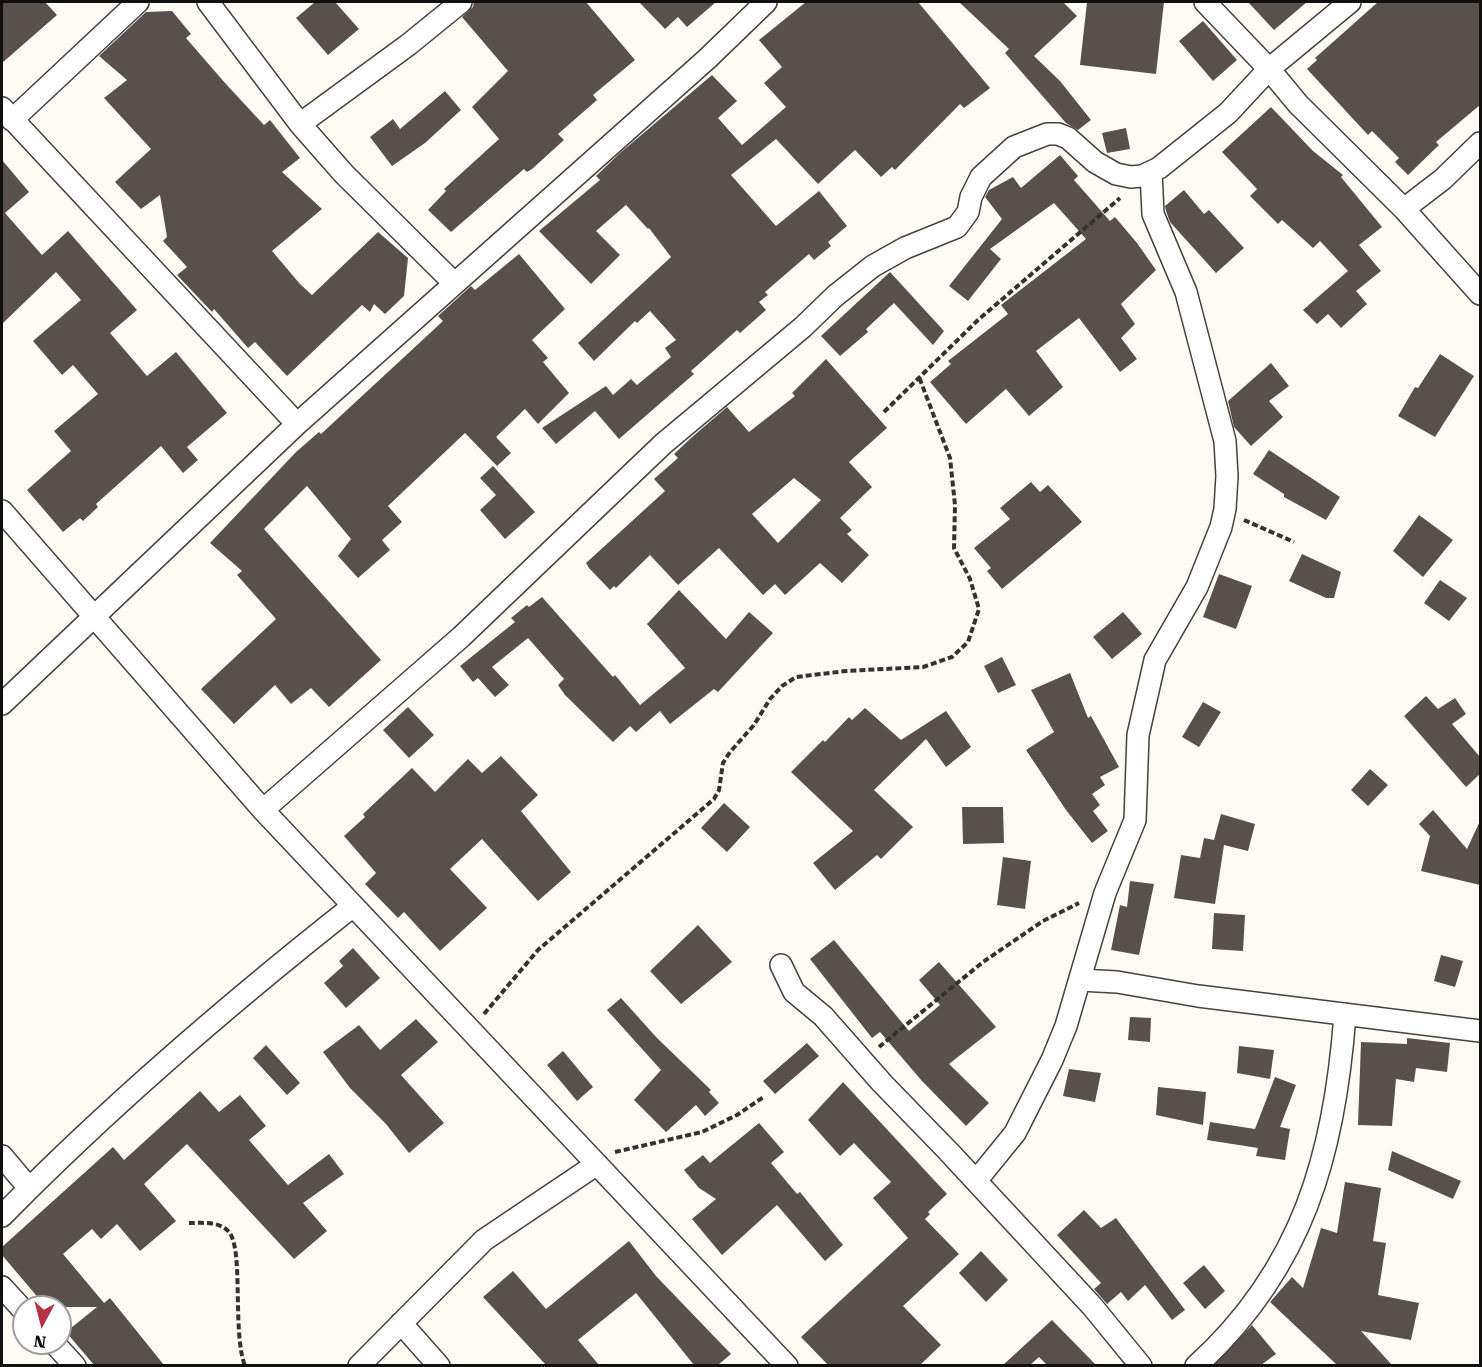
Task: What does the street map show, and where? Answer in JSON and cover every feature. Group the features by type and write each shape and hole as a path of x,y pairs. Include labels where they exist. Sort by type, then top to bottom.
{"street":[{"path":"138,2 7,114 297,424"},
{"path":"208,2 300,124 344,174 454,283"},
{"path":"300,124 408,45 461,2"},
{"path":"2,704 93,615 297,424 707,59 766,2"},
{"path":"1205,2 1269,69 1298,104 1404,209 1480,294"},
{"path":"263,810 461,637 663,444 796,333 835,296 873,266 905,248 957,227 968,212 971,196 981,177 1014,147 1047,134 1058,134 1068,138 1095,162 1116,174 1131,177 1160,168 1228,113 1269,69 1350,2"},
{"path":"1404,209 1443,179 1480,143"},
{"path":"976,1181 1014,1133 1031,1103 1066,1026 1105,893 1136,820 1138,735 1155,660 1197,587 1221,526 1225,509 1226,441 1186,292 1153,214 1146,174"},
{"path":"2,511 263,810 787,1365"},
{"path":"2,1216 135,1087 235,1000 353,906"},
{"path":"781,965 794,992 824,1016 863,1061 1092,1305 1141,1365"},
{"path":"1080,980 1117,982 1198,996 1480,1032"},
{"path":"1196,1365 1240,1318 1276,1273 1292,1244 1321,1167 1330,1133 1341,1063 1345,1014"},
{"path":"2,1156 29,1188"},
{"path":"359,1365 484,1240 597,1164"},
{"path":"401,1323 439,1365"}],"path":[{"path":"884,412 978,320 1146,174"},
{"path":"471,1030 538,950 714,799 719,790 723,763 782,686 796,677 823,673 923,668 952,657 968,642 979,609 970,579 954,548 955,505 950,458 919,377"},
{"path":"1225,509 1294,542"},
{"path":"863,1061 982,962 1028,930 1062,911 1105,893"},
{"path":"597,1164 617,1151 702,1132 737,1115 765,1096"},
{"path":"189,1223 221,1227 229,1232 234,1244 237,1269 238,1343 245,1365"}],"building":[{"path":"2,2 45,2 57,15 2,63"},
{"path":"315,2 335,2 359,29 328,55 296,18"},
{"path":"474,2 586,2 635,60 593,95 597,100 558,134 564,140 532,169 527,172 524,169 451,232 428,210 446,191 444,189 499,139 472,107 508,71 462,17 473,7"},
{"path":"639,2 716,2 687,27 678,17 665,29"},
{"path":"806,2 918,2 990,88 964,108 960,104 895,170 892,167 881,177 855,150 818,184 776,139 731,175 776,226 819,191 847,226 828,242 831,246 814,260 809,254 765,292 768,295 759,302 766,310 740,333 737,330 691,371 694,374 619,439 595,411 556,444 542,428 606,386 613,395 631,379 637,385 671,357 665,348 676,340 650,311 637,323 635,321 594,361 578,343 671,257 649,228 626,205 596,231 620,255 591,284 539,231 600,180 596,176 620,153 712,75 737,101 718,118 742,145 786,107 764,83 782,67 759,40"},
{"path":"959,2 1063,2 1077,16 1034,56 1060,81 1091,120 1078,130 1066,123 1005,53 1009,49"},
{"path":"1087,2 1164,2 1156,74 1080,65"},
{"path":"1248,2 1307,2 1274,30"},
{"path":"1378,2 1480,2 1480,105 1436,142 1439,145 1408,175 1395,162 1399,158 1372,131 1368,135 1307,69 1317,60 1315,58"},
{"path":"172,11 191,34 186,38 225,83 264,125 270,120 300,158 282,172 322,209 272,251 300,284 312,295 378,232 408,258 404,296 385,314 374,304 370,312 362,305 287,376 255,342 248,348 214,309 212,312 177,275 187,267 163,241 167,237 160,195 141,209 115,182 151,149 104,98 127,80 99,56 146,12"},
{"path":"1203,21 1237,60 1213,81 1179,41"},
{"path":"445,91 461,110 425,143 392,166 370,137 393,119 400,129"},
{"path":"1271,107 1313,151 1343,175 1341,177 1382,227 1359,245 1381,271 1356,291 1367,304 1341,328 1328,314 1317,324 1303,310 1348,271 1320,241 1313,248 1282,220 1278,224 1250,196 1257,189 1222,152"},
{"path":"1126,128 1130,149 1107,153 1102,133"},
{"path":"1060,155 1078,176 1074,180 1110,221 1115,217 1156,270 1121,304 1135,324 1121,338 1137,359 1120,372 1079,318 1036,351 1063,387 1029,416 1006,389 966,424 930,382 951,364 948,361 1008,314 1001,305 1086,239 1054,203 990,249 1001,259 968,301 949,286 1002,219 985,197 989,190 1013,177 1021,188"},
{"path":"2,160 29,192 5,213 42,255 68,231 137,310 110,333 147,376 176,352 227,413 187,447 198,460 183,473 161,446 96,504 98,507 83,521 80,518 63,532 27,490 71,451 54,431 98,394 73,365 62,375 33,341 81,300 56,272 2,324"},
{"path":"1184,190 1204,214 1209,210 1244,248 1216,273 1170,222 1165,206"},
{"path":"519,254 565,309 532,340 548,358 543,362 569,393 538,424 525,409 496,437 511,453 497,466 465,433 388,506 402,522 382,540 390,550 358,578 338,556 351,539 307,486 264,529 381,660 329,707 311,688 291,704 275,685 234,724 201,689 276,619 237,575 242,571 210,543 296,452 319,432 321,434 443,321 438,316 471,286 475,290"},
{"path":"890,272 944,331 933,345 894,303 866,329 868,332 840,356 821,336"},
{"path":"1440,354 1474,376 1435,437 1398,416 1415,387 1418,388"},
{"path":"826,359 887,428 849,462 872,487 840,518 852,530 847,534 869,555 842,583 820,563 785,595 775,584 763,595 719,548 678,585 650,555 616,588 614,586 610,590 586,563 665,491 654,479 678,458 674,454 727,407 749,432 795,396 792,393","holes":["794,478 821,500 778,543 752,514"]},
{"path":"1271,363 1289,386 1269,401 1283,417 1251,446 1234,427 1228,401"},
{"path":"1269,450 1340,497 1326,520 1284,497 1284,494 1253,474"},
{"path":"493,466 535,512 505,539 480,510 496,495 480,478"},
{"path":"1031,482 1040,492 1048,485 1082,522 1002,589 987,571 991,568 974,548 1010,519 1000,508"},
{"path":"1419,515 1453,540 1423,577 1393,551"},
{"path":"1302,554 1341,572 1334,598 1326,598 1289,581"},
{"path":"1219,574 1252,586 1236,629 1203,617"},
{"path":"1440,580 1467,598 1449,621 1424,603"},
{"path":"679,590 726,639 749,612 773,633 718,692 714,689 670,724 660,711 636,732 630,726 613,742 565,695 558,685 564,679 528,638 492,667 509,685 495,697 478,678 473,682 460,666 515,622 511,618 542,597 640,705 685,668 647,624"},
{"path":"1123,612 1142,634 1112,659 1093,637"},
{"path":"1002,657 1016,685 998,693 984,666"},
{"path":"1070,673 1088,718 1091,716 1119,767 1100,777 1105,785 1092,794 1100,805 1093,811 1108,831 1092,843 1066,810 1026,750 1054,732 1031,690"},
{"path":"1426,696 1438,709 1455,698 1466,714 1452,724 1480,757 1480,774 1466,787 1404,716"},
{"path":"1203,702 1221,712 1199,747 1182,737"},
{"path":"408,707 434,735 409,758 383,730"},
{"path":"865,708 901,740 946,711 971,747 946,767 926,739 874,790 913,827 881,859 877,855 835,890 813,863 853,831 791,772 849,717 852,720"},
{"path":"501,756 538,795 521,811 571,872 538,901 482,839 450,869 487,908 440,951 404,912 398,918 365,884 376,873 344,836 365,817 363,814 412,768 435,792 468,759 482,773"},
{"path":"1370,769 1388,785 1368,806 1351,790"},
{"path":"724,803 750,827 727,852 701,828"},
{"path":"962,807 1003,807 1004,843 963,844"},
{"path":"1433,810 1467,849 1480,821 1480,885 1421,871 1430,836 1419,824"},
{"path":"1221,814 1255,824 1248,851 1224,845 1215,904 1174,898 1181,855 1200,858 1204,838 1214,840"},
{"path":"1003,857 1031,861 1025,909 997,905"},
{"path":"1130,881 1154,884 1139,955 1111,950 1120,905 1127,907"},
{"path":"1214,913 1245,915 1243,951 1212,949"},
{"path":"698,925 732,962 681,1004 650,971"},
{"path":"834,940 909,1031 940,1005 919,980 939,962 996,1027 949,1064 989,1103 966,1126 922,1081 880,1032 872,1038 810,959"},
{"path":"353,948 380,978 346,1008 324,983 343,966 339,961"},
{"path":"1441,955 1463,961 1455,987 1434,981"},
{"path":"621,998 657,1038 711,1090 709,1092 719,1103 705,1116 696,1105 666,1132 634,1100 661,1070 607,1010"},
{"path":"1130,1017 1151,1018 1150,1042 1128,1040"},
{"path":"416,1019 438,1042 401,1075 444,1123 409,1153 386,1124 350,1088 323,1052 359,1025 380,1050"},
{"path":"1407,1038 1450,1043 1447,1072 1416,1068 1414,1082 1396,1079 1392,1126 1358,1125 1361,1042 1407,1044"},
{"path":"807,1043 819,1056 775,1094 763,1081"},
{"path":"266,1045 300,1083 287,1095 253,1058"},
{"path":"1239,1046 1274,1050 1270,1079 1237,1073"},
{"path":"563,1051 593,1087 577,1101 547,1065"},
{"path":"1069,1069 1101,1073 1095,1102 1063,1096"},
{"path":"1275,1077 1296,1085 1280,1127 1290,1129 1285,1160 1256,1156 1258,1148 1207,1140 1210,1122 1255,1129"},
{"path":"843,1082 947,1194 928,1212 930,1214 925,1219 959,1254 903,1306 941,1345 920,1365 828,1365 801,1337 908,1238 873,1198 891,1182 854,1143 840,1156 808,1120"},
{"path":"1158,1087 1206,1092 1203,1125 1156,1115"},
{"path":"200,1091 219,1112 240,1095 266,1126 249,1140 288,1185 329,1154 344,1174 303,1203 327,1231 294,1259 187,1144 144,1184 176,1221 140,1251 117,1224 101,1239 92,1229 63,1254 104,1303 110,1298 164,1365 94,1365 72,1339 72,1327 97,1307 72,1307 72,1295 36,1295 2,1255 2,1247 113,1147 124,1160"},
{"path":"759,1123 784,1152 771,1163 797,1194 800,1192 843,1245 825,1261 777,1205 722,1255 692,1219 716,1199 699,1188 684,1170 703,1155 710,1163"},
{"path":"1392,1151 1461,1181 1453,1199 1388,1170"},
{"path":"1345,1182 1381,1188 1373,1241 1386,1243 1378,1295 1419,1303 1411,1340 1361,1331 1392,1365 1337,1365 1270,1302 1292,1277 1303,1288 1321,1228 1337,1233"},
{"path":"1084,1210 1101,1228 1116,1218 1185,1310 1172,1320 1145,1285 1128,1301 1121,1292 1107,1304 1094,1289 1101,1283 1057,1235"},
{"path":"629,1241 656,1276 731,1354 718,1365 694,1365 636,1293 578,1340 599,1365 546,1365 483,1297 513,1271 546,1309"},
{"path":"981,1251 1008,1280 986,1302 959,1273"},
{"path":"1204,1265 1225,1291 1205,1309 1183,1283"},
{"path":"1052,1320 1096,1365 1047,1365 1039,1357 1030,1365 1003,1365"},
{"path":"1252,1325 1276,1354 1261,1365 1214,1365"}]}
